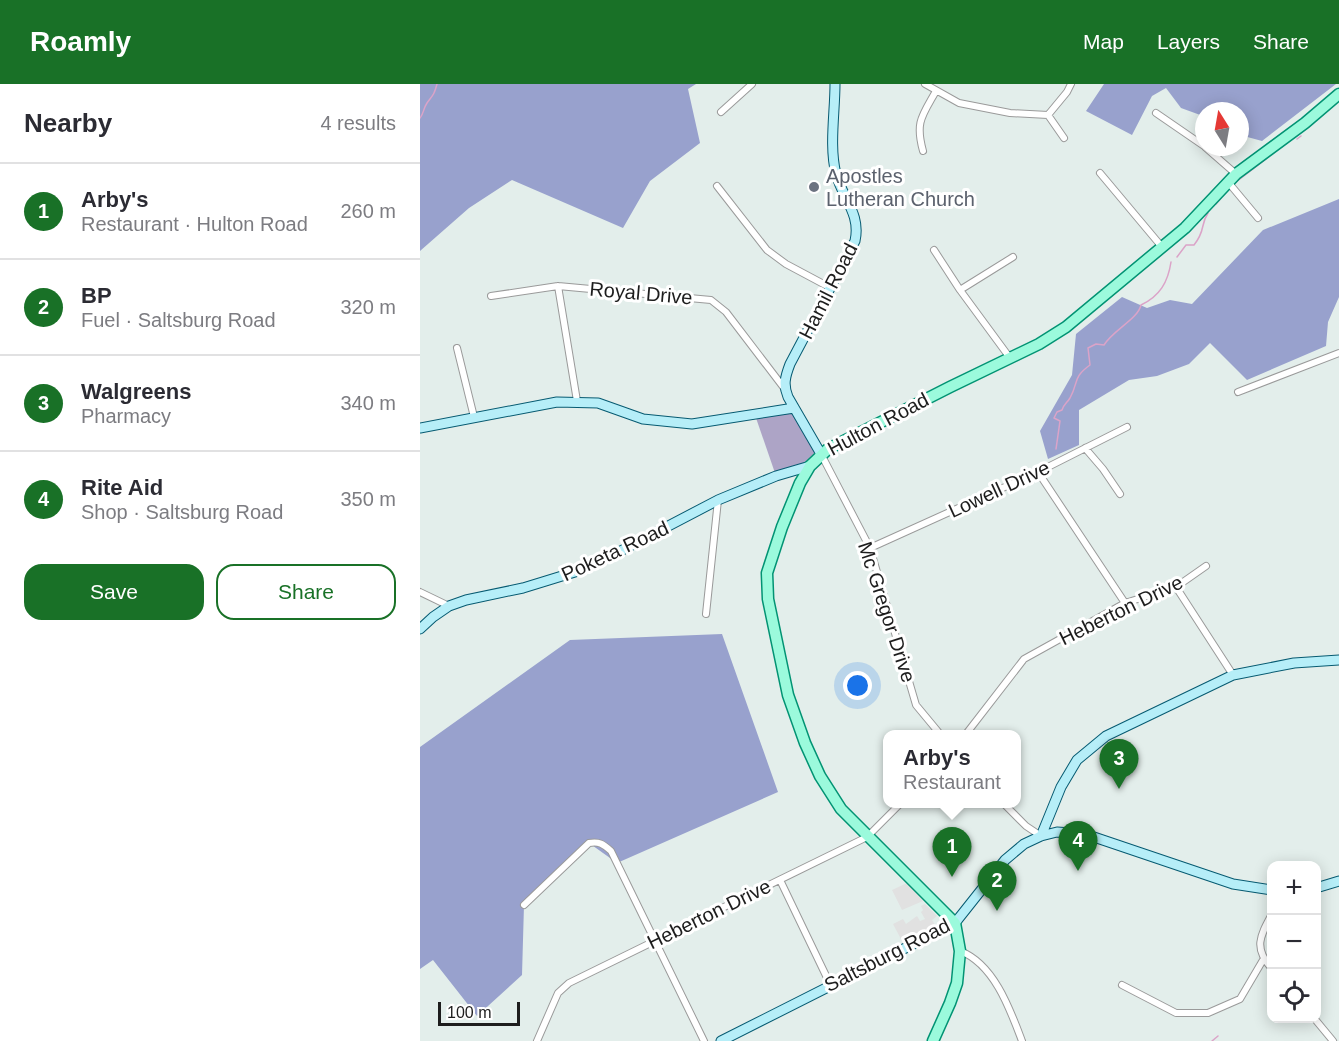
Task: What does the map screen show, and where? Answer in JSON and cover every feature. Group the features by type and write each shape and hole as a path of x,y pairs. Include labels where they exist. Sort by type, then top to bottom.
{"main road":[{"name":"Hulton Road","path":"955,923 841,809 813,762 788,695 768,600 767,573 772,554 800,483 810,466 821,454 1039,344 1066,327 1163,248 1232,178 1305,123 1339,94"},
{"path":"933,1041 957,983 960,951 955,923"}],"street":[{"path":"722,112 752,84"},
{"name":"Hamil Road","path":"785,388 790,364 855,241 858,229 856,217 837,176 833,153 835,84"},
{"path":"925,84 959,103 1010,113 1048,115"},
{"path":"1048,115 1071,84"},
{"path":"923,151 919,138 919,121 936,91"},
{"path":"1156,113 1195,141"},
{"path":"1048,115 1064,138"},
{"path":"1212,156 1232,178 1258,218"},
{"path":"1100,172 1163,248"},
{"path":"717,186 767,250 786,264 831,288"},
{"path":"934,250 1010,358"},
{"path":"960,290 1013,258"},
{"path":"558,286 577,401"},
{"name":"Royal Drive","path":"491,296 558,286 711,300 726,312 785,388"},
{"path":"457,348 474,417"},
{"path":"1238,392 1339,352"},
{"path":"785,388 821,454"},
{"path":"420,428 557,402 598,403 643,419 692,424 794,408"},
{"name":"Lowell Drive","path":"870,548 1038,472 1127,428"},
{"path":"1085,448 1120,494"},
{"name":"Mc Gregor Drive","path":"821,454 870,548 916,705 936,730"},
{"name":"Poketa Road","path":"420,629 448,606 524,588 575,572 611,556 718,500 776,476 810,466"},
{"path":"1038,472 1125,603"},
{"path":"706,614 718,500"},
{"name":"Heberton Drive","path":"970,730 1024,658 1125,603 1176,587 1206,566"},
{"path":"1176,587 1233,675"},
{"path":"420,592 448,606"},
{"path":"1008,808 1026,826 1041,836 1060,787 1077,760 1106,736 1233,675 1294,663 1339,660"},
{"name":"Heberton Drive","path":"537,1041 558,993 569,983 867,837 896,808"},
{"name":"Saltsburg Road","path":"721,1041 830,984 955,923 1005,860 1024,844 1041,836 1057,832 1084,834 1233,884 1267,889"},
{"path":"524,904 589,843 602,843 611,851 704,1041"},
{"path":"780,880 830,984"},
{"path":"1321,887 1339,881"},
{"path":"1267,964 1263,960 1260,937 1271,915"},
{"path":"960,951 978,960 1005,998 1022,1041"},
{"path":"1122,985 1176,1013 1208,1013 1240,999 1263,960"},
{"path":"1318,1023 1333,1041"}],"shaded area":[{"path":"420,84 696,84 688,89 700,143 650,181 623,228 512,180 469,208 420,251"},
{"path":"1104,84 1336,84 1262,141 1249,137 1249,102 1195,102 1195,113 1181,108 1166,88 1152,96 1132,135 1086,111"},
{"path":"1339,199 1339,297 1328,322 1326,346 1247,380 1210,343 1189,364 1157,376 1129,380 1079,410 1079,445 1048,459 1040,431 1072,375 1076,334 1122,297 1147,308 1170,300 1192,304 1263,230"},
{"path":"794,408 821,454 816,459 776,476 755,415"},
{"path":"722,634 778,792 617,863 589,843 524,905 522,975 477,1016 433,960 420,969 420,747 570,640"},
{"path":"907,883 923,901 902,910 892,890"},
{"path":"925,904 937,916 932,920 935,925 914,937 911,933 911,936 902,941 893,924 903,919 906,924 917,916 920,921 925,919 921,906"}],"waterway":[{"path":"420,118 437,84"},
{"path":"1297,139 1301,136"},
{"path":"1236,182 1266,159"},
{"path":"1216,204 1221,198"},
{"path":"1177,257 1186,245 1194,245 1198,240 1208,213"},
{"path":"1056,449 1060,421 1054,418 1073,393 1078,377 1090,365 1088,348 1096,344 1104,345 1135,315 1141,305 1158,293 1168,276 1171,262"},
{"path":"1212,1041 1218,1036"}],"place":[{"name":"Apostles Lutheran Church","path":"814,187"},
{"name":"Walgreens","path":"1119,789"},
{"name":"Rite Aid","path":"1078,871"},
{"name":"Arby's","path":"952,877"},
{"name":"BP","path":"997,911"}]}
